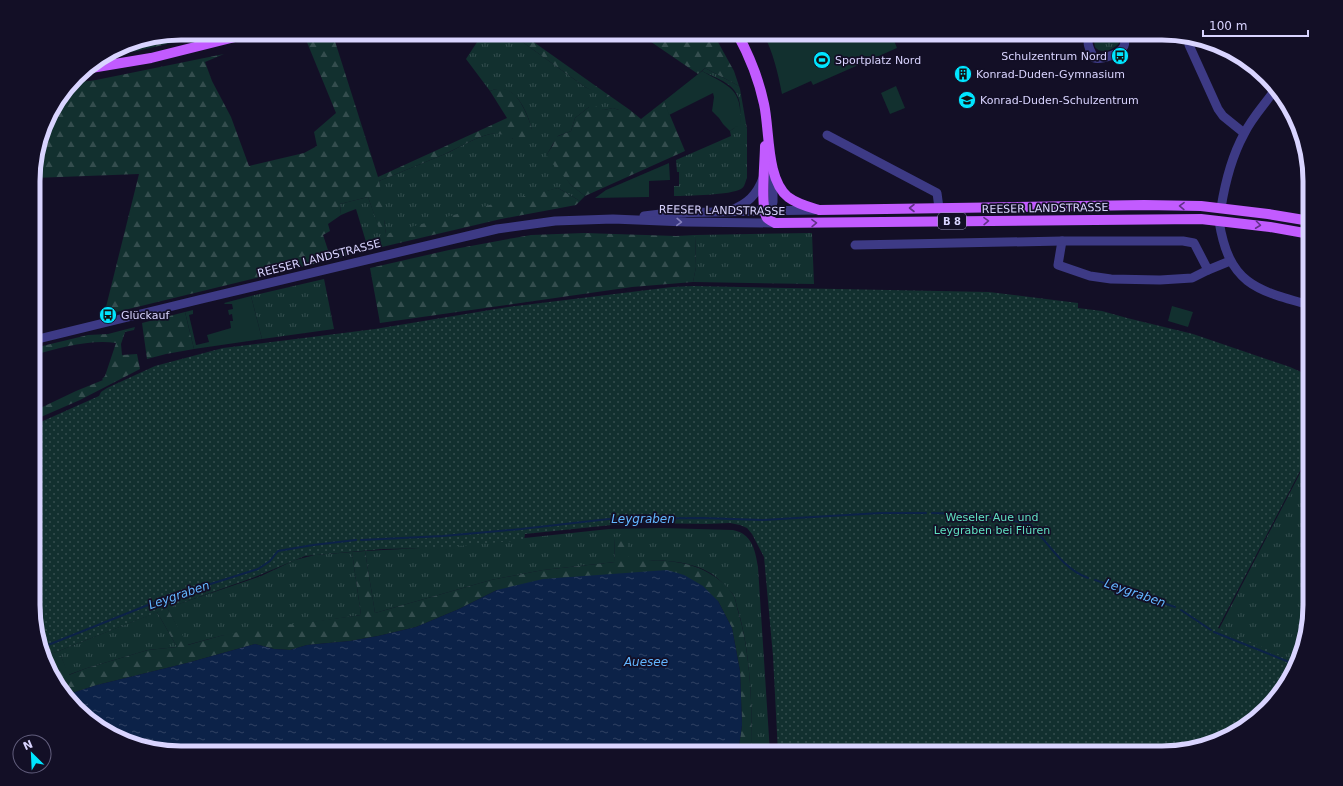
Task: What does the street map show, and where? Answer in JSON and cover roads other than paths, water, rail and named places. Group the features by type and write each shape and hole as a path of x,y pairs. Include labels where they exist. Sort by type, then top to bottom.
{"main road":[{"path":"99,67 151,58 223,40"},
{"name":"B 8","path":"740,40 753,68 764,104 773,175 788,198 819,210"},
{"name":"B 8","path":"764,104 765,148 763,177 768,218"},
{"name":"REESER LANDSTRASSE","path":"819,210 1144,206 1221,208 1303,220"},
{"path":"1220,221 1221,208"},
{"name":"REESER LANDSTRASSE","path":"768,218 1201,219 1270,227 1303,233"}],"street":[{"path":"1088,40 1088,44 1094,58 1103,59 1122,49 1125,46 1125,40"},
{"path":"1189,45 1222,116 1244,133"},
{"path":"1221,208 1227,179 1244,133 1272,93"},
{"path":"827,135 937,194 939,208"},
{"name":"B 8","path":"768,218 773,202 773,175"},
{"path":"724,213 740,207 752,199 759,188 763,177"},
{"name":"REESER LANDSTRASSE","path":"612,219 686,222 768,218 819,210"},
{"name":"REESER LANDSTRASSE","path":"40,339 497,229 555,221 612,219 669,213 724,213 768,218"},
{"path":"1220,221 1224,242 1230,261 1241,275 1254,286 1279,296 1303,303"},
{"path":"1062,241 1058,265 1090,276 1111,279 1160,280 1192,278 1230,261"},
{"path":"855,245 1062,241 1183,242 1194,243 1208,270"}],"water":[{"name":"Auesee","path":"667,570 684,575 703,586 718,601 732,628 740,671 742,725 739,746 172,746 136,739 111,727 95,717 81,705 71,693 97,685 187,663 255,644 274,649 290,650 307,645 350,641 378,636 416,627 459,609 497,590 543,579"}],"waterway":[{"name":"Leygraben","path":"361,540 443,536 609,519 703,518 763,520 880,513 926,513"},
{"name":"Leygraben","path":"932,513 971,514 1031,525 1063,562 1079,574 1088,578"},
{"name":"Leygraben","path":"46,646 163,599 258,569 270,561 278,551 356,540"},
{"name":"Leygraben","path":"1095,580 1175,607"},
{"name":"Leygraben","path":"1181,610 1211,630"},
{"name":"Leygraben","path":"1214,632 1289,662"}],"place":[{"name":"Schulzentrum Nord","path":"1120,56"},
{"name":"Sportplatz Nord","path":"822,60"},
{"name":"Konrad-Duden-Gymnasium","path":"963,74"},
{"name":"Konrad-Duden-Schulzentrum","path":"967,100"},
{"name":"Glückauf","path":"108,315"}],"park label":[{"name":"Weseler Aue und Leygraben bei Flüren","path":"992,523"}]}
